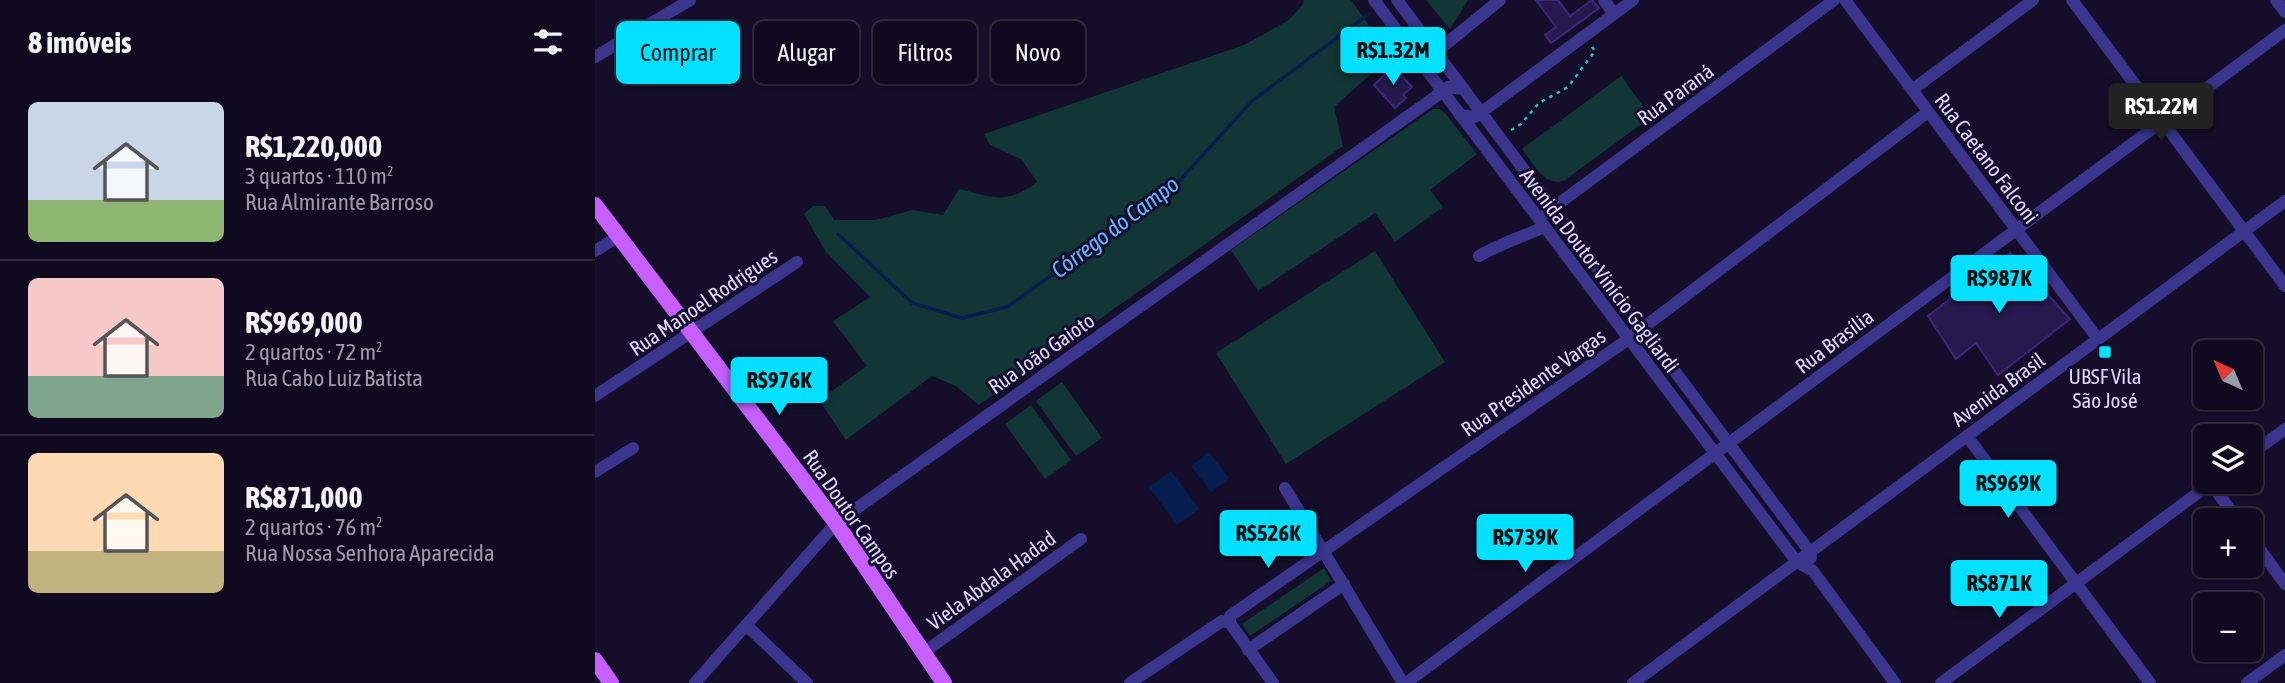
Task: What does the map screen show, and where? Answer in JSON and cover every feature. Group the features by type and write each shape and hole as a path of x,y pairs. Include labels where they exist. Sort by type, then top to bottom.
{"main road":[{"name":"Rua Doutor Campos","path":"595,205 836,523 944,683"},
{"path":"595,660 611,683"}],"street":[{"path":"595,57 689,0"},
{"name":"Avenida Doutor Vinício Gagliardi","path":"1374,0 1627,340 1797,562"},
{"name":"Avenida Doutor Vinício Gagliardi","path":"1397,0 1810,552"},
{"path":"1436,52 1500,0"},
{"path":"1604,0 1614,14"},
{"path":"1459,115 1475,117 1633,0"},
{"name":"Rua Paraná","path":"1479,256 1492,248 1507,244 1541,223 1553,208 1834,0"},
{"name":"Rua Caetano Falconi","path":"1845,0 2098,339"},
{"path":"1912,90 2033,0"},
{"path":"2072,0 2285,286"},
{"path":"2276,0 2285,12"},
{"name":"Rua Brasília","path":"1405,683 2285,30"},
{"path":"1442,92 1448,88 1464,89"},
{"name":"Rua João Gaioto","path":"695,683 836,523 1442,92"},
{"name":"Rua Presidente Vargas","path":"1230,623 1230,616 1627,340 1928,112"},
{"name":"Avenida Brasil","path":"1637,682 2285,201"},
{"path":"595,251 619,236"},
{"name":"Rua Manoel Rodrigues","path":"595,396 797,262"},
{"path":"2263,445 2285,429"},
{"path":"1967,436 2150,683"},
{"path":"595,472 633,448"},
{"path":"1285,488 1405,683"},
{"path":"1941,683 2197,494"},
{"name":"Viela Abdala Hadad","path":"923,653 1081,539"},
{"path":"1810,552 1813,570 1895,683"},
{"path":"2263,554 2285,584"},
{"path":"1797,562 1813,570"},
{"path":"1248,650 1343,584"},
{"path":"1130,683 1222,621 1230,623 1273,683"},
{"path":"745,625 807,683"},
{"path":"2247,683 2285,655"}],"path":[{"path":"1500,136 1515,128 1539,103 1563,91 1573,82 1595,51 1584,36"}],"green space":[{"path":"1304,0 1351,0 1391,56 1334,107 1343,146 979,405 956,386 932,376 846,440 819,400 867,366 833,321 870,297 826,252 804,214 813,206 825,206 834,220 876,220 912,210 943,215 959,189 999,197 1017,194 1037,182 1021,159 990,145 984,134 1244,45 1289,20"},
{"path":"1426,0 1468,0 1450,29"},
{"path":"1621,76 1651,117 1565,180 1558,182 1546,178 1522,149"},
{"path":"1433,109 1440,109 1445,113 1477,154 1430,190 1443,207 1395,242 1375,213 1258,291 1231,250"},
{"path":"1375,251 1445,362 1286,464 1216,353"},
{"path":"1062,382 1102,438 1076,456 1036,401"},
{"path":"1031,405 1071,460 1045,479 1005,424"},
{"path":"1324,568 1331,581 1250,636 1242,624"}],"water":[{"path":"1209,452 1229,478 1211,492 1191,466"},
{"path":"1171,471 1199,509 1177,525 1149,487"}],"building":[{"path":"1536,0 1558,0 1570,16 1592,0 1599,8 1551,43 1545,35 1556,27"},
{"path":"1393,66 1412,87 1403,95 1406,98 1395,108 1374,85"},
{"path":"2010,253 2070,319 1998,375 1976,343 1956,359 1928,316"}],"waterway":[{"name":"Córrego do Campo","path":"838,234 912,303 962,318 1007,307 1171,190 1252,101 1369,14"}],"place":[{"name":"UBSF Vila São José","path":"2105,352"}]}
